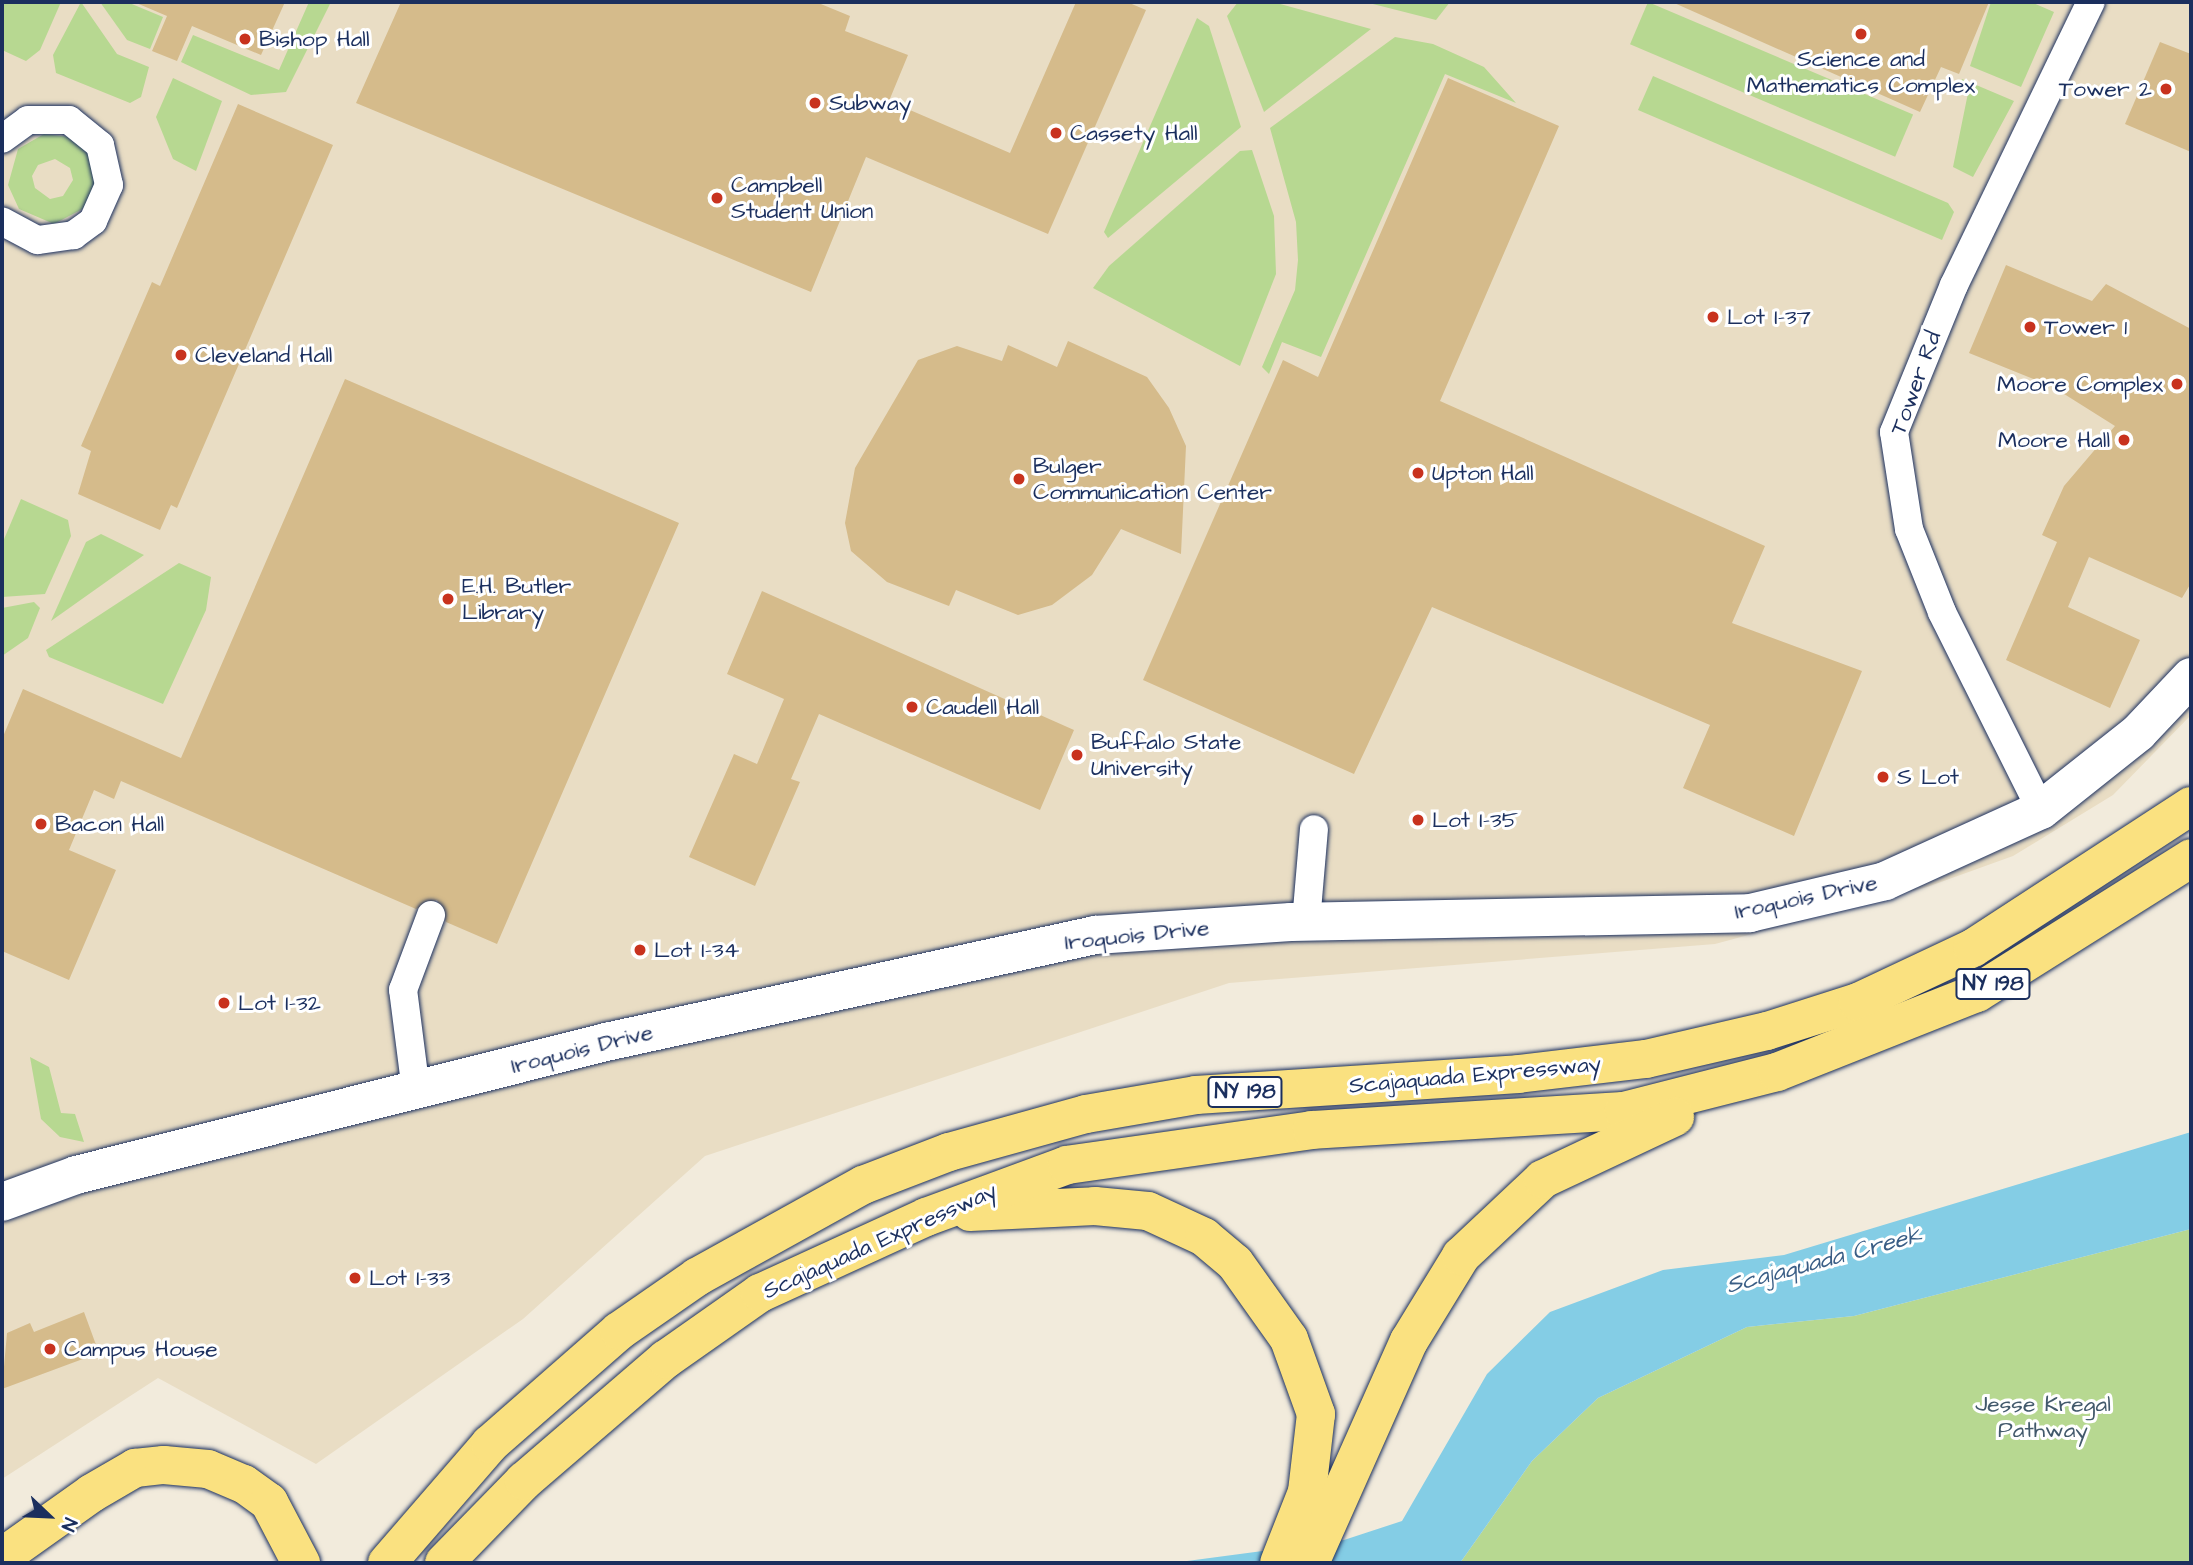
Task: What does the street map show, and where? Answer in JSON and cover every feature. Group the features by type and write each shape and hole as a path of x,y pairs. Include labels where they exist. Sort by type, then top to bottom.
{"highway":[{"name":"Scajaquada Expressway","path":"387,1563 490,1444 619,1331 697,1277 863,1185 949,1152 1086,1114 1196,1096 1457,1081 1584,1066 1767,1031 1858,1002 1973,948 2191,806"},
{"name":"Scajaquada Expressway","path":"444,1563 524,1481 666,1359 760,1293 926,1217 1068,1165 1312,1130 1624,1111 1777,1072 1977,993 2191,858"},
{"path":"1279,1563 1325,1489 1434,1296 1502,1212 1543,1179 1582,1158 1777,1072"},
{"path":"926,1217 1094,1206 1148,1211 1204,1237 1265,1299 1306,1376 1316,1414 1325,1489 1310,1563"},
{"path":"2,1557 92,1493 135,1468 164,1465 208,1469 252,1490 269,1502 302,1563"}],"street":[{"name":"Tower Rd","path":"2041,810 1942,612 1909,529 1894,432 1954,285 2091,2"},
{"path":"2,139 28,120 69,120 100,145 109,185 93,221 74,235 37,240 2,220"},
{"name":"Iroquois Drive","path":"2,1202 76,1175 606,1042 1095,935 1306,922 1750,913 1885,881 2041,810 2137,733 2191,677"},
{"path":"1306,922 1314,829"},
{"path":"416,1091 403,990 431,915"}],"shaded area":[{"name":"Buffalo State University","path":"2,2 2191,2 2191,715 2113,795 2013,856 1927,887 1715,944 1229,983 705,1156 523,1319 316,1464 158,1378 2,1479"}],"green space":[{"path":"2,2 61,2 40,50 26,61 2,50"},
{"path":"81,2 117,54 149,67 141,97 130,103 56,73 53,55"},
{"path":"100,2 127,2 163,17 150,49 127,40"},
{"path":"309,2 331,2 286,92 251,95 181,62 193,35 279,70"},
{"path":"1238,2 1273,2 1371,29 1264,112 1227,16"},
{"path":"1365,2 1450,2 1436,20"},
{"path":"1648,2 1913,115 1895,157 1630,44"},
{"path":"1991,2 2031,2 2054,12 2021,87 1970,66"},
{"path":"1197,18 1209,26 1241,127 1108,238 1104,232"},
{"path":"1395,37 1433,44 1484,67 1516,103 1445,74 1321,357 1282,342 1269,374 1262,367 1295,290 1298,260 1296,222 1270,128"},
{"path":"1653,76 1948,203 1954,212 1942,240 1638,110"},
{"path":"173,78 222,101 196,171 173,159 156,117"},
{"path":"1962,79 2014,101 1973,177 1953,167 1968,93 1960,89"},
{"path":"44,134 70,137 89,153 97,177 88,206 54,224 19,209 8,185 18,149","holes":["55,159 70,168 73,180 63,196 50,199 35,188 32,176 38,165"]},
{"path":"1252,150 1274,216 1276,274 1240,366 1093,288 1109,266 1240,151"},
{"path":"21,499 68,520 71,536 45,594 2,597 2,544"},
{"path":"101,534 144,555 51,621 86,542"},
{"path":"179,563 211,577 206,610 163,704 49,657 46,650"},
{"path":"34,602 40,608 28,638 2,656 2,608"},
{"path":"30,1057 49,1067 61,1113 75,1114 84,1142 60,1137 41,1119"},
{"name":"Jesse Kregal Pathway","path":"2191,1229 2191,1563 1460,1563 1532,1461 1598,1398 1747,1327 1854,1316"}],"water":[{"name":"Scajaquada Creek","path":"2191,1132 2191,1229 1854,1316 1747,1327 1598,1398 1532,1461 1460,1563 1172,1563 1344,1540 1402,1521 1487,1374 1550,1312 1663,1270 1784,1255"}],"building":[{"name":"Bishop Hall","path":"134,2 285,2 261,55 192,26 177,61 152,51 167,16"},
{"name":"Campbell Student Union","path":"401,2 816,2 850,16 845,31 908,55 889,101 1010,153 1076,2 1127,2 1146,10 1048,234 866,157 811,292 356,103"},
{"name":"Science and Mathematics Complex","path":"1672,2 1989,2 1959,74 1941,67 1920,112"},
{"name":"Tower 2","path":"2160,42 2191,54 2191,152 2125,124"},
{"name":"Upton Hall","path":"1448,78 1559,126 1440,401 1765,546 1732,623 1862,671 1794,836 1683,788 1710,725 1432,607 1354,774 1143,680 1283,360 1318,377"},
{"name":"Cleveland Hall","path":"238,104 333,145 177,508 171,505 160,530 78,494 91,451 81,446 152,282 160,286"},
{"path":"2006,265 2092,301 2106,284 2191,329 2191,583 2182,598 2089,557 2068,607 2140,640 2110,708 2006,660 2057,542 2042,535 2064,486 2115,426 2053,387 1969,353"},
{"name":"Bulger Communication Center","path":"1068,341 1147,377 1169,408 1186,446 1181,554 1121,529 1092,575 1052,605 1018,615 956,590 949,606 887,582 851,551 845,523 855,468 918,360 957,346 1002,361 1008,345 1057,367"},
{"name":"E.H. Butler Library","path":"345,379 679,523 497,944 446,922 437,900 416,909 121,781 114,799 94,790 69,850 116,870 69,980 2,951 2,739 23,689 181,758"},
{"name":"Caudell Hall","path":"762,591 1074,730 1040,810 819,714 791,779 800,782 755,886 689,857 734,754 757,764 784,699 727,674"},
{"name":"Campus House","path":"84,1312 99,1353 2,1389 7,1333 30,1323 34,1332"}],"place":[{"name":"Science and Mathematics Complex","path":"1861,34"},
{"name":"Bishop Hall","path":"245,39"},
{"name":"Tower 2","path":"2166,89"},
{"name":"Subway","path":"815,103"},
{"name":"Cassety Hall","path":"1056,133"},
{"name":"Campbell Student Union","path":"717,198"},
{"name":"Lot I-37","path":"1713,317"},
{"name":"Tower 1","path":"2030,327"},
{"name":"Cleveland Hall","path":"181,355"},
{"name":"Moore Complex","path":"2177,384"},
{"name":"Moore Hall","path":"2124,440"},
{"name":"Upton Hall","path":"1418,473"},
{"name":"Bulger Communication Center","path":"1019,479"},
{"name":"E.H. Butler Library","path":"448,599"},
{"name":"Caudell Hall","path":"912,707"},
{"name":"Buffalo State University","path":"1077,755"},
{"name":"S Lot","path":"1883,777"},
{"name":"Lot I-35","path":"1418,820"},
{"name":"Bacon Hall","path":"41,824"},
{"name":"Lot I-34","path":"640,950"},
{"name":"Lot I-32","path":"224,1003"},
{"name":"Lot I-33","path":"355,1278"},
{"name":"Campus House","path":"50,1349"}]}
